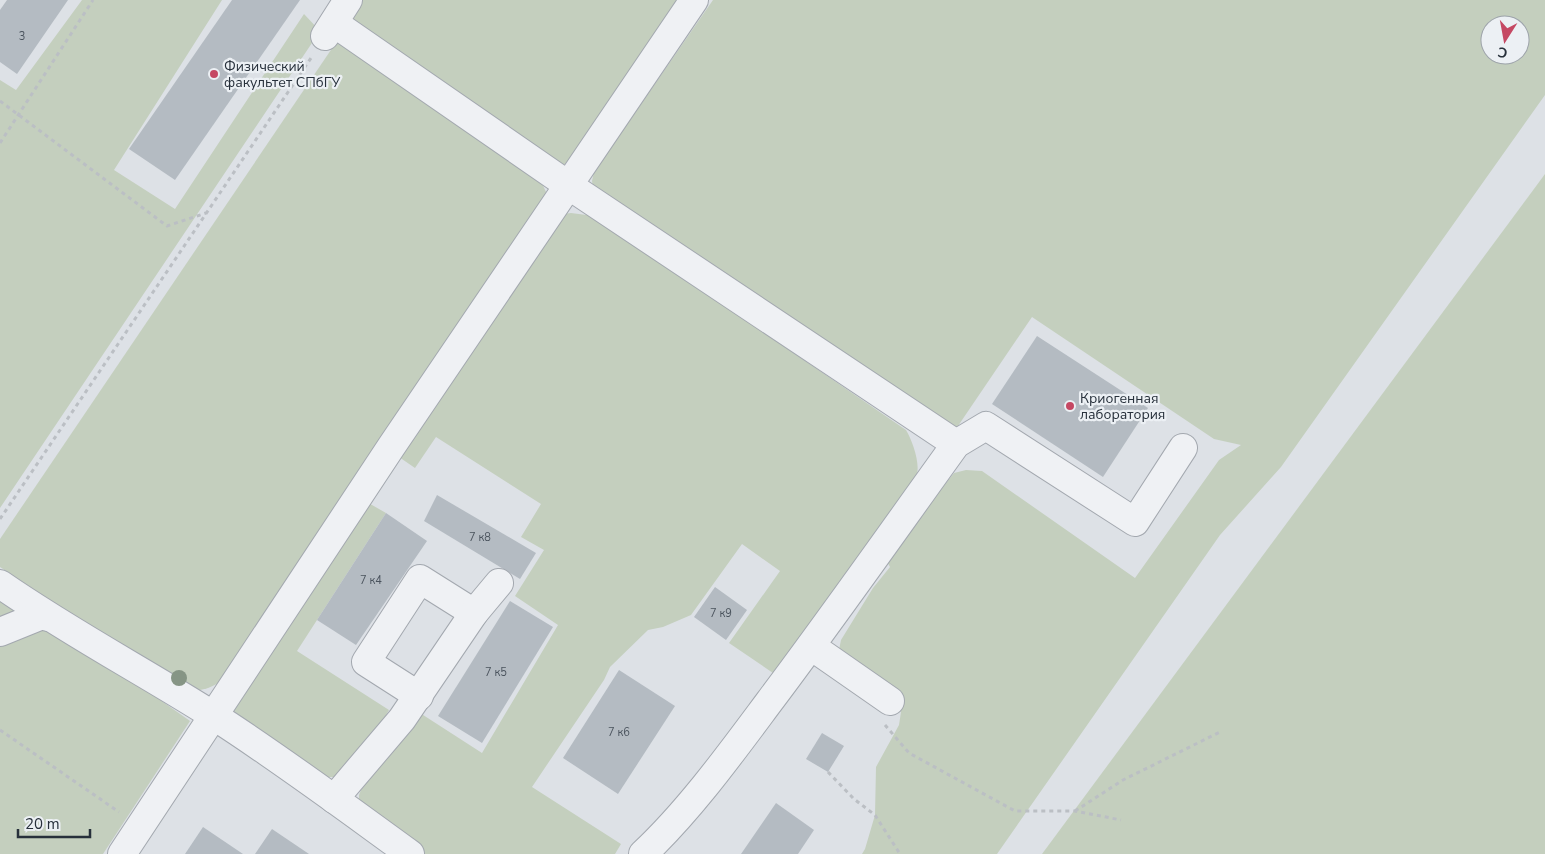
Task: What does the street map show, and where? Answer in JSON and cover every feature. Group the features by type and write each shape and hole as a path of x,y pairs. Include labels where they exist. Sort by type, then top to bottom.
{"lane":[{"path":"348,0 330,30 568,185 956,444"},
{"path":"122,854 386,455 694,0"},
{"path":"643,854 662,836 735,748 956,444 986,426 1135,522 1184,448"},
{"path":"419,696 366,662 420,579 474,613"},
{"path":"334,798 402,719 474,613 499,583"},
{"path":"0,584 48,617 214,716 334,798 410,854"},
{"path":"0,632 42,615 48,617"},
{"path":"811,646 887,713"}],"path":[{"path":"0,142 93,0"},
{"path":"0,520 330,30"},
{"path":"0,101 19,113 167,226 207,213"},
{"path":"887,713 909,753 1015,811 1074,811 1121,820"},
{"path":"0,730 141,825"},
{"path":"1074,811 1123,780 1220,732"},
{"path":"828,772 854,799 875,815 900,854"}],"green space":[{"path":"82,0 222,0 114,170 175,209 304,14 320,31 0,508 0,80 16,90"},
{"path":"350,0 686,0 580,156 563,165 351,27"},
{"path":"713,0 1545,0 1545,95 1281,467 1220,535 997,854 862,854 875,815 876,767 899,725 901,712 898,698 839,650 841,640 873,588 890,567 885,558 954,473 966,470 982,471 1135,578 1219,460 1241,445 1214,439 1032,317 958,426 949,433 594,192 592,181 594,172"},
{"path":"339,38 540,179 546,192 546,205 220,682 195,691 185,690 0,567 0,539"},
{"path":"1545,174 1545,854 1042,854"},
{"path":"571,213 594,216 906,430 915,451 917,474 911,490 773,673 729,643 780,571 742,544 691,615 663,627 648,630 610,667 604,680 532,787 621,844 615,854 420,854 359,802 361,790 420,713 482,753 558,625 515,596 544,550 521,537 541,504 436,437 415,468 399,457 563,214"},
{"path":"365,501 386,513 297,651 389,710 373,737 337,777 316,777 238,722 232,711"},
{"path":"0,587 190,721 103,854 0,854"}],"building":[{"path":"7,0 68,0 17,74 0,62 0,10"},
{"name":"Физический факультет СПбГУ","path":"232,0 300,0 175,180 129,149"},
{"name":"Криогенная лаборатория","path":"1037,336 1148,408 1103,477 992,404"},
{"path":"437,495 536,553 520,579 424,521"},
{"path":"386,513 427,541 356,645 317,620"},
{"path":"715,587 747,610 726,640 694,617"},
{"path":"510,601 553,627 482,743 438,716"},
{"path":"619,670 675,706 618,794 563,758"},
{"path":"822,733 844,746 828,772 806,759"},
{"path":"776,803 814,830 798,854 741,854"},
{"path":"203,827 243,854 185,854"},
{"path":"272,829 309,854 255,854"}],"place":[{"name":"Физический факультет СПбГУ","path":"214,74"},
{"name":"Криогенная лаборатория","path":"1070,406"}]}
